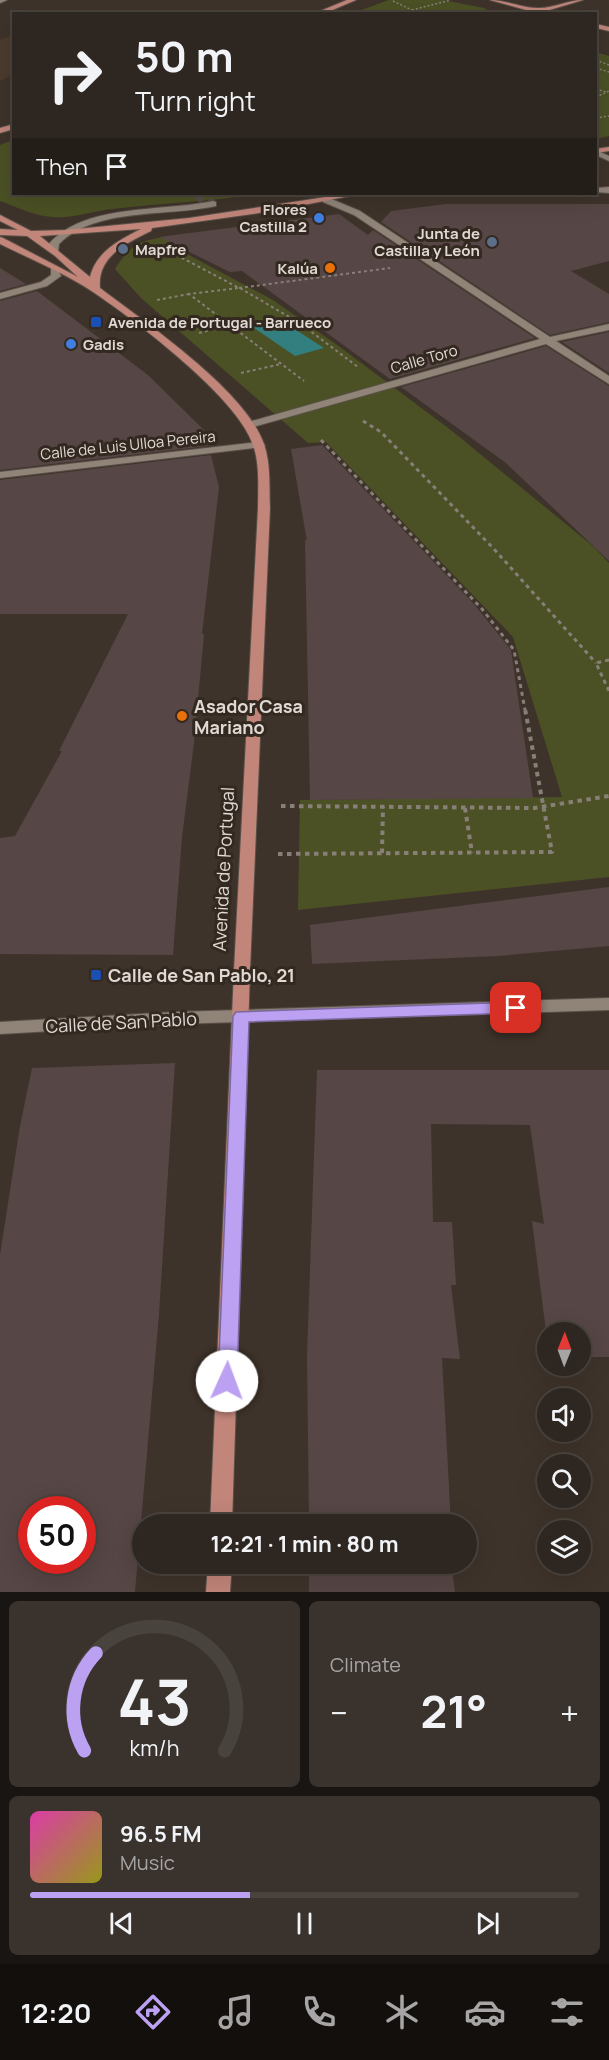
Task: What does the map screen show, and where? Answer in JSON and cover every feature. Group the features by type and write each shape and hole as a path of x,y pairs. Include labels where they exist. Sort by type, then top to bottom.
{"main road":[{"path":"321,12 353,0"},
{"path":"493,0 546,12"},
{"path":"540,10 580,0"},
{"path":"0,232 66,232 170,223 266,211 351,195"},
{"name":"Avenida de Portugal","path":"0,218 30,233 55,250 95,289 201,373 226,397 249,425 259,445 263,470 264,508 247,854 221,1514"},
{"path":"95,289 93,282 96,270 110,252 135,235 170,223"},
{"name":"Avenida de Portugal","path":"0,240 95,289"},
{"path":"218,1592 219,1574"}],"street":[{"path":"326,200 357,213 609,381"},
{"path":"55,250 56,240 66,232 100,219 213,204"},
{"path":"0,296 49,282 56,276 54,268"},
{"name":"Calle Toro","path":"249,425 549,340 609,327"},
{"name":"Calle de Luis Ulloa Pereira","path":"0,475 259,445"},
{"name":"Calle de San Pablo","path":"0,1028 241,1016 609,1004"}],"path":[{"path":"406,12 451,0"},
{"path":"393,1 416,12"},
{"path":"302,264 317,278"},
{"path":"382,386 332,345 272,304 239,288 387,269"},
{"path":"151,301 189,294"},
{"path":"192,334 230,325"},
{"path":"240,373 281,364"},
{"path":"247,854 552,852 514,650 482,609 321,440"},
{"path":"609,660 596,663 609,691"},
{"path":"250,807 545,807 609,796"},
{"path":"382,854 383,807"},
{"path":"465,808 472,853"}],"shaded area":[{"path":"12,35 12,75 0,81 0,40"}],"green space":[{"path":"389,0 443,0 484,8 490,12 356,12"},
{"path":"597,52 609,56 609,136 597,139"},
{"path":"12,140 12,195 251,195 112,209 66,217 39,215 0,201 0,145"},
{"path":"174,236 172,246 273,300 452,431 594,547 609,563 609,877 298,910 300,800 562,797 513,637 326,442 308,443 141,298 115,269 133,247 146,241"}],"water":[{"path":"279,319 324,348 295,356 251,326"}],"building":[{"path":"446,204 609,204 609,261 571,271 609,294 609,322 550,335 381,222 391,211"},
{"path":"339,214 368,235 373,230 535,338 390,379 242,271 230,272 159,237"},
{"path":"0,268 26,284 0,291"},
{"path":"37,291 148,375 204,430 208,446 0,470 0,301"},
{"path":"609,332 609,373 562,342"},
{"path":"546,346 609,386 609,561 506,463 401,387"},
{"path":"322,445 474,604 511,650 533,798 310,800 305,539 307,541 291,449"},
{"path":"211,455 219,487 202,634 204,634 194,743 182,837 173,955 0,954 0,838 15,836 62,751 59,751 128,614 0,614 0,480"},
{"path":"609,887 609,946 498,956 312,964 310,925"},
{"path":"175,1063 159,1314 142,1514 132,1514 132,1574 137,1574 135,1592 0,1592 0,1255 20,1126 32,1068"},
{"path":"317,1070 609,1070 609,1357 591,1357 591,1322 545,1322 532,1221 544,1224 530,1125 431,1124 433,1222 452,1222 456,1285 451,1285 460,1359 442,1358 450,1514 309,1514 307,1355"},
{"path":"309,1574 453,1574 455,1592 309,1592"}],"tunnel":[{"path":"197,195 213,204"}],"place":[{"name":"Flores Castilla 2","path":"319,218"},
{"name":"Junta de Castilla y León","path":"492,242"},
{"name":"Mapfre","path":"123,249"},
{"name":"Kalúa","path":"330,268"},
{"name":"Avenida de Portugal - Barrueco","path":"96,322"},
{"name":"Gadis","path":"71,344"},
{"name":"Asador Casa Mariano","path":"182,716"},
{"name":"Calle de San Pablo, 21","path":"96,975"}],"route":[{"path":"227,1381 241,1016 516,1008"}]}
